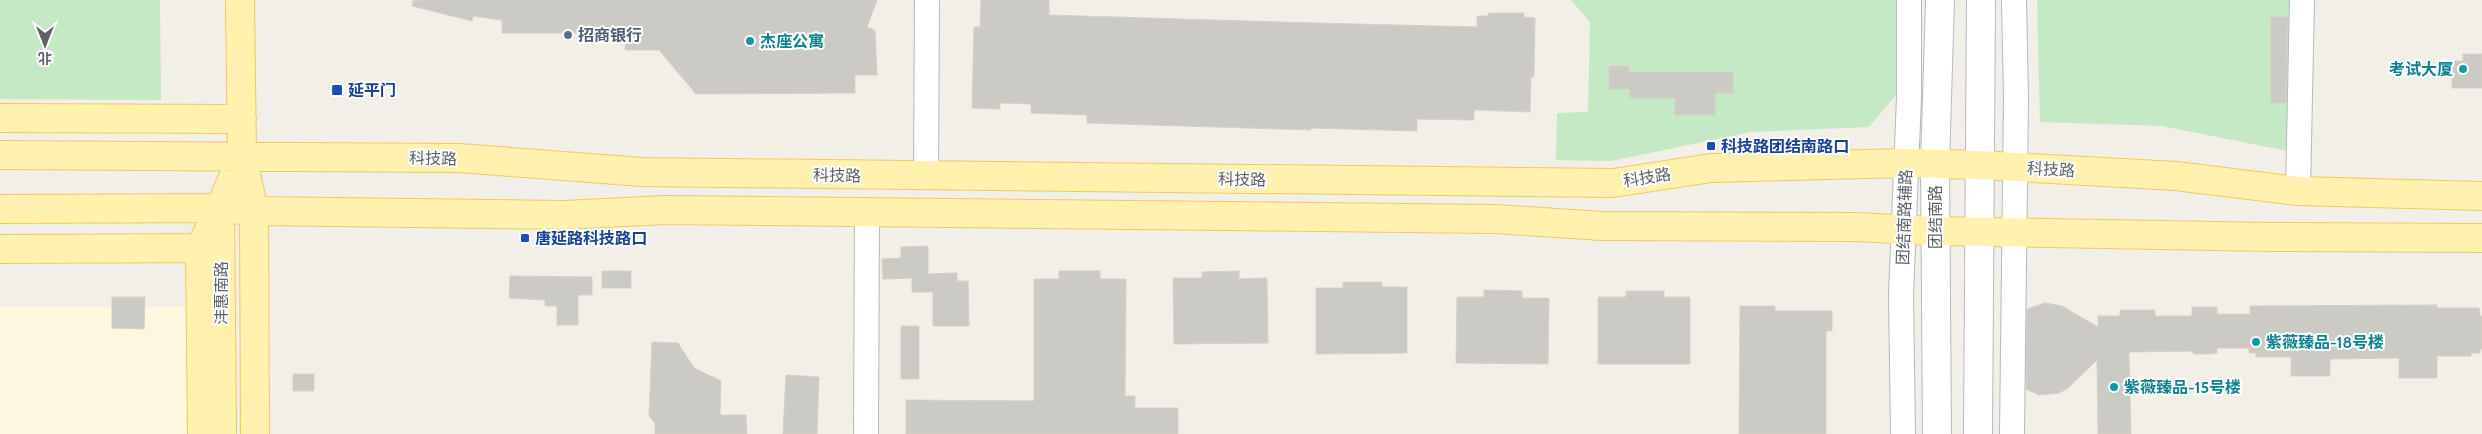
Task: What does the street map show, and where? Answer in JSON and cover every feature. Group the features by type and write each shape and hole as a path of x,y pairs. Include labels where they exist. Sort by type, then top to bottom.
{"main road":[{"name":"沣惠南路","path":"240,0 242,156 254,211 255,434"},
{"name":"团结南路","path":"1937,434 1935,164 1940,0"},
{"path":"1978,434 1981,0"},
{"path":"0,118 242,119"},
{"name":"科技路","path":"0,154 458,158 642,172 1613,183 1711,168 1906,163 1979,165 2176,176 2298,191 2482,196"},
{"name":"沣惠南路","path":"222,434 210,248 220,208 242,156"},
{"path":"0,208 220,208 254,211 564,215 666,210 867,214 1495,219 1602,226 1854,227 1935,231 2263,237 2482,238"},
{"path":"0,249 210,248 202,434"}],"street":[{"path":"926,0 926,176"},
{"name":"团结南路辅路","path":"1903,434 1901,295 1909,0"},
{"path":"2012,434 2015,232 2014,0"},
{"path":"2298,191 2302,0"},
{"path":"866,434 867,214"}],"shaded area":[{"path":"0,307 188,307 188,434 0,434"}],"green space":[{"path":"0,0 160,0 161,100 0,99"},
{"path":"1571,0 1896,0 1896,95 1869,127 1751,132 1611,161 1556,160 1557,113 1588,112 1590,22"},
{"path":"2037,0 2291,0 2288,151 2162,126 2040,122"}],"building":[{"name":"杰座公寓","path":"413,0 877,0 867,27 875,30 877,75 855,75 855,93 696,94 659,50 625,50 625,33 502,33 502,20 473,16 472,21 412,6"},
{"path":"981,0 1049,0 1049,15 1477,27 1477,16 1488,16 1488,13 1524,13 1524,17 1535,18 1534,77 1531,77 1530,112 1474,110 1474,120 1417,119 1417,131 1311,128 1311,130 1087,123 1087,115 1031,113 1031,104 1000,103 1000,109 972,108 974,27 980,27"},
{"path":"2271,17 2288,17 2286,103 2271,103"},
{"name":"考试大厦","path":"2463,54 2482,54 2482,88 2452,88 2452,77 2443,77 2444,61 2463,61"},
{"path":"1609,66 1629,66 1629,72 1733,72 1733,93 1715,93 1715,115 1675,115 1675,98 1630,98 1630,89 1609,89"},
{"path":"928,246 928,274 957,273 957,281 968,281 969,326 933,326 933,292 912,292 912,278 883,279 882,259 901,258 901,247"},
{"path":"602,271 631,271 631,288 602,288"},
{"path":"1059,271 1100,271 1100,279 1126,279 1125,396 1135,396 1135,408 1178,408 1178,434 906,434 906,400 1034,401 1034,279 1059,279"},
{"path":"1239,271 1239,279 1267,278 1268,343 1174,344 1173,278 1202,278 1202,272"},
{"path":"510,276 592,277 592,295 578,295 578,325 557,325 557,306 545,306 545,300 509,298"},
{"path":"1343,282 1382,282 1382,287 1407,287 1407,353 1316,354 1316,288 1343,288"},
{"path":"1484,290 1522,291 1522,298 1549,298 1548,364 1456,363 1457,297 1484,297"},
{"path":"1626,291 1664,291 1664,297 1690,297 1690,364 1598,364 1598,297 1626,297"},
{"path":"112,297 145,297 144,329 112,328"},
{"path":"2045,303 2062,306 2098,327 2098,316 2120,316 2120,310 2155,310 2155,316 2192,316 2192,307 2217,307 2217,314 2250,314 2250,306 2437,305 2437,308 2479,308 2480,316 2482,316 2482,349 2480,349 2480,353 2471,353 2471,356 2437,356 2437,378 2399,378 2399,358 2330,359 2330,376 2291,376 2291,357 2256,357 2256,353 2249,353 2249,348 2217,348 2217,353 2210,354 2193,354 2193,351 2129,352 2131,434 2098,434 2097,360 2067,389 2059,393 2039,395 2026,389 2027,309"},
{"path":"1740,306 1775,306 1775,311 1832,311 1832,331 1826,331 1826,434 1739,434"},
{"path":"901,326 919,326 919,379 901,379"},
{"path":"652,342 678,343 694,368 721,381 720,415 746,415 747,434 655,434 655,423 649,416"},
{"path":"293,374 314,374 314,391 293,391"},
{"path":"786,375 819,377 817,434 783,434"}],"place":[{"name":"招商银行","path":"568,35"},
{"name":"杰座公寓","path":"750,41"},
{"name":"考试大厦","path":"2463,69"},
{"name":"延平门","path":"337,90"},
{"name":"科技路团结南路口","path":"1711,146"},
{"name":"唐延路科技路口","path":"525,238"},
{"name":"紫薇臻品-18号楼","path":"2256,342"},
{"name":"紫薇臻品-15号楼","path":"2114,387"}]}
